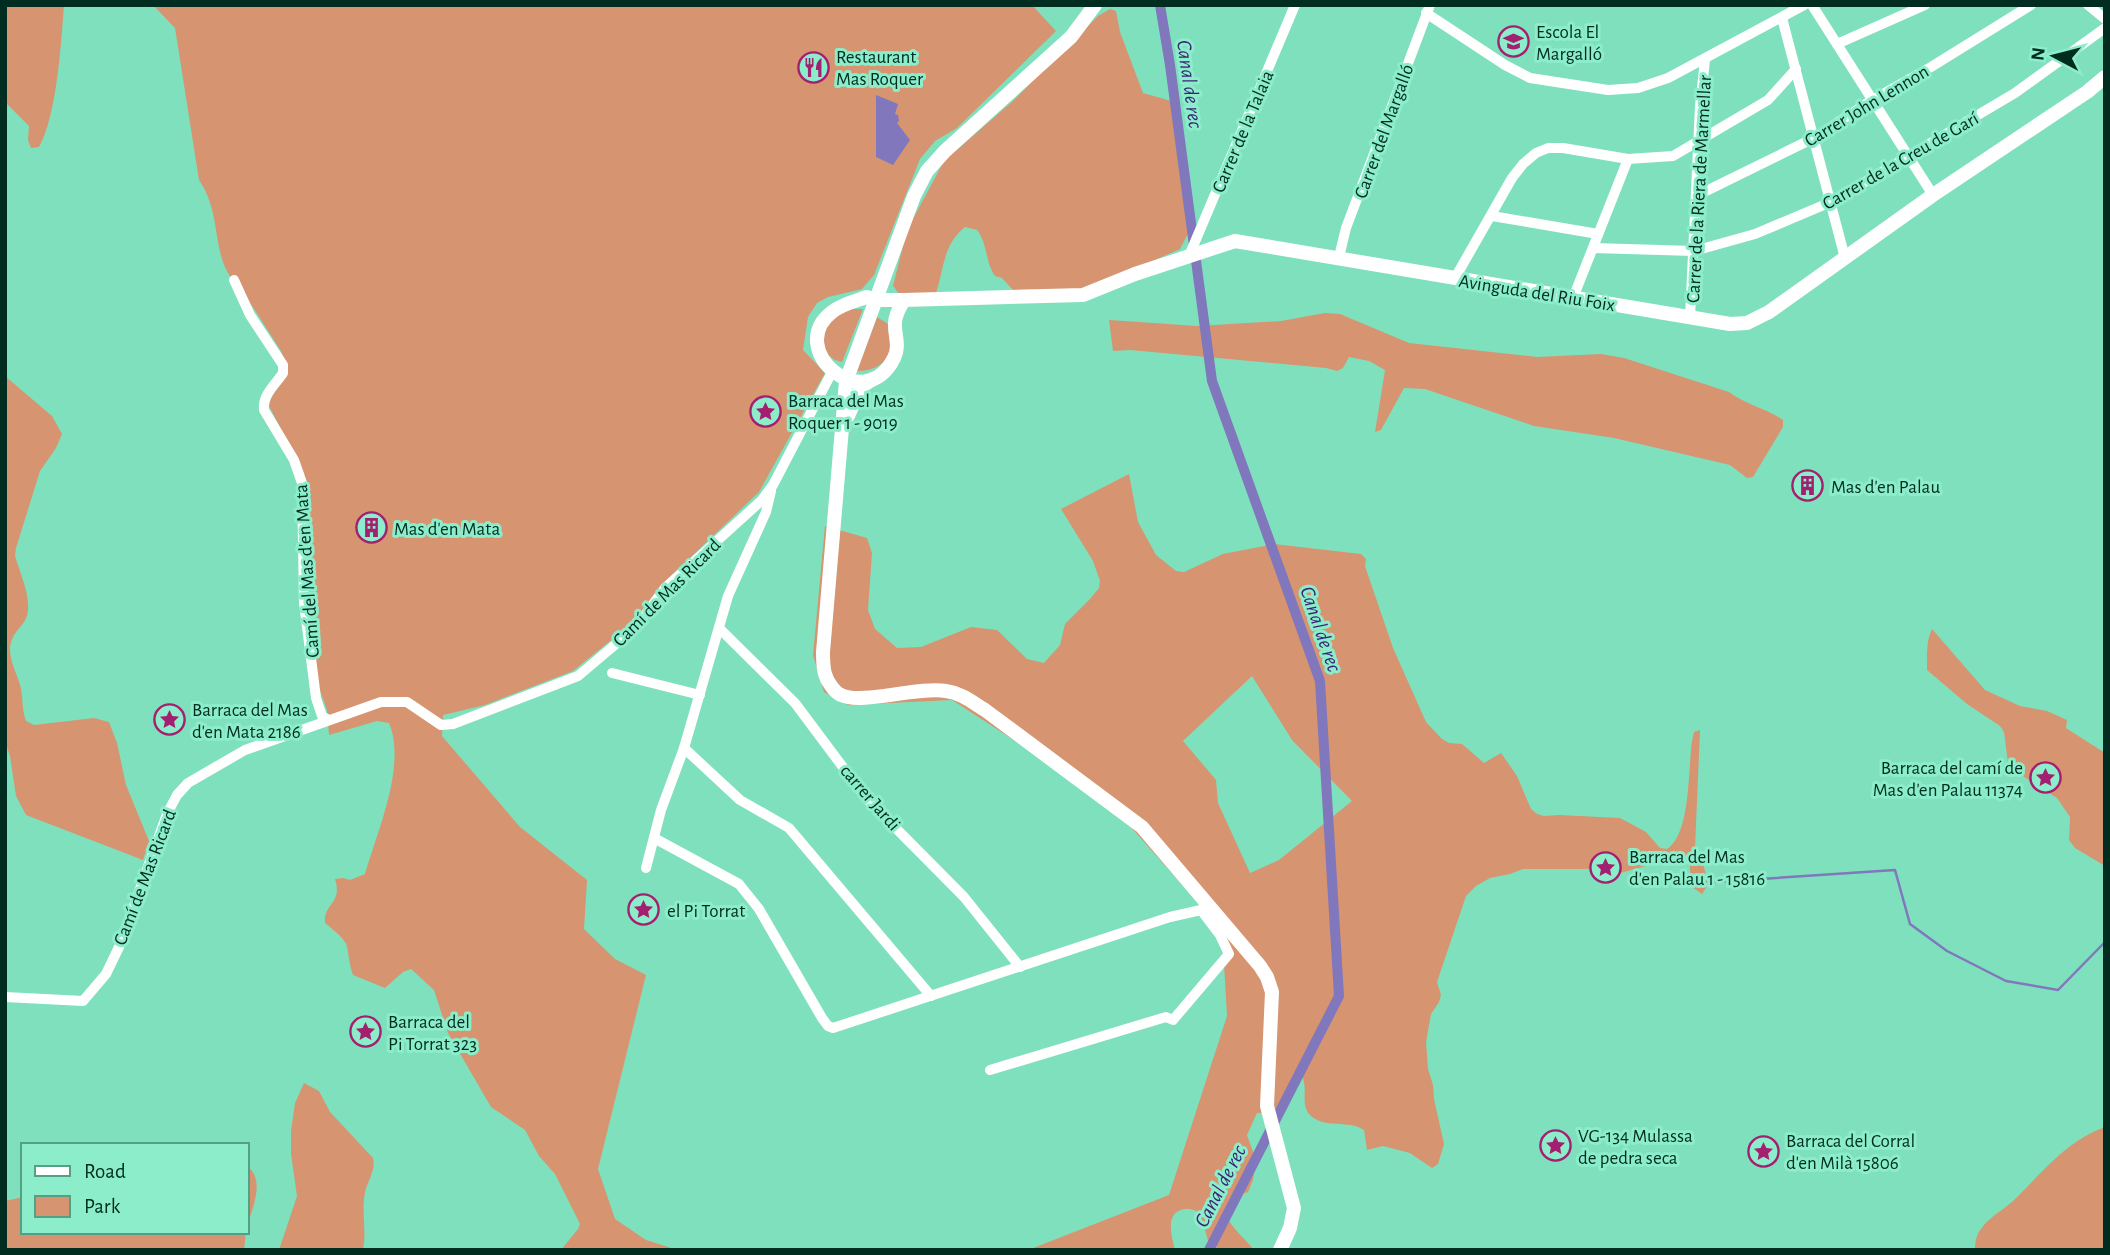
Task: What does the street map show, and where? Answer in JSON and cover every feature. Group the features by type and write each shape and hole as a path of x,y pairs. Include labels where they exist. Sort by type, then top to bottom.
{"street":[{"path":"1095,5 1071,37 961,135 927,171 915,196 846,380 823,652 824,671 830,685 840,695 855,698 926,690 944,690 960,695 1142,827 1205,907 1260,966 1272,992 1266,1106 1294,1208 1290,1228 1280,1250"},
{"name":"Carrer de la Talaia","path":"1188,256 1295,5"},
{"path":"1428,9 1505,65 1530,78 1608,90 1637,88 1668,78 1804,5"},
{"path":"1812,5 1933,195"},
{"path":"1837,44 1925,5"},
{"name":"Carrer John Lennon","path":"1696,196 1814,138 2031,5"},
{"path":"2088,5 2105,19"},
{"name":"Carrer del Margalló","path":"1339,257 1346,228 1428,9"},
{"path":"1782,18 1845,258"},
{"name":"Carrer de la Creu de Garí","path":"1593,248 1694,251 1755,234 1831,202 2015,93 2105,28"},
{"name":"Carrer de la Riera de Marmellar","path":"1690,318 1698,141 1705,60"},
{"path":"1455,278 1512,178 1536,153 1548,148 1563,148 1628,159 1673,156 1769,100 1796,69"},
{"name":"Avinguda del Riu Foix","path":"832,372 820,353 820,326 833,310 867,297 875,300 904,300 1083,295 1235,241 1690,318 1730,324 1746,323 1769,312 2105,77"},
{"path":"1573,298 1628,159"},
{"path":"1492,216 1598,234"},
{"name":"Camí del Mas d'en Mata","path":"234,280 250,315 282,365 283,373 263,403 264,410 294,460 302,483 304,603 316,698 322,716 327,719"},
{"path":"841,438 851,405 861,387 883,373 895,357 898,341 894,325 875,300"},
{"path":"894,325 904,300"},
{"path":"832,372 846,380 863,381 875,378"},
{"name":"Camí de Mas Ricard","path":"5,997 83,1001 106,974 119,947 167,814 177,795 188,783 245,750 381,702 395,701 415,706 441,725 453,724 578,676 636,627 665,588 762,500 773,485 832,372"},
{"path":"646,868 661,810 684,748 729,596 766,512 773,485"},
{"name":"carrer Jardi","path":"720,629 795,703 866,798 956,888 1020,967"},
{"path":"612,673 700,695"},
{"path":"684,748 740,800 789,828 930,996"},
{"path":"654,838 739,884 759,909 828,1026 834,1028 1205,907"},
{"path":"990,1070 1166,1017 1173,1020 1229,954 1205,907"}],"green space":[{"path":"5,5 64,5 54,98 39,147 31,148 28,140 29,126 5,102"},
{"path":"153,5 1032,5 1056,31 957,128 935,141 920,159 874,275 862,289 828,297 817,303 808,317 803,350 825,373 759,492 671,576 630,625 573,671 485,705 443,715 442,736 520,827 587,880 584,929 615,959 646,975 598,1169 615,1219 646,1240 678,1250 561,1250 580,1224 555,1174 539,1156 525,1130 491,1107 448,1033 434,990 411,969 403,972 385,988 353,975 345,942 325,923 327,911 337,894 335,879 350,880 365,874 388,799 395,758 394,740 389,723 377,721 329,735 327,710 319,688 306,599 304,473 268,404 288,368 281,351 226,269 212,211 199,180 175,28"},
{"path":"1110,9 1116,11 1120,32 1143,93 1175,102 1195,220 1180,249 1088,289 1013,290 1002,278 995,276 977,230 965,227 948,249 936,293 900,295 893,286 907,230 944,161 1013,101 1098,16"},
{"path":"845,309 863,309 842,362 829,356 824,339 831,320"},
{"path":"1325,313 1340,314 1409,343 1537,357 1601,354 1624,358 1729,392 1783,420 1783,427 1753,477 1747,478 1730,465 1614,438 1534,426 1425,389 1404,388 1381,430 1375,432 1385,370 1369,361 1349,357 1343,368 1337,371 1130,350 1113,351 1109,320 1197,326 1281,321"},
{"path":"877,317 888,324 891,355 876,367 857,371"},
{"path":"6,377 52,416 62,434 40,471 16,548 15,556 26,589 28,614 13,637 10,650 21,689 26,721 34,725 94,718 109,722 117,743 126,785 149,841 143,860 26,815 16,796 5,741"},
{"path":"1129,474 1138,522 1156,555 1176,571 1184,572 1223,554 1274,544 1361,554 1366,559 1365,566 1393,648 1426,722 1442,739 1449,743 1462,744 1484,763 1501,753 1517,776 1531,809 1537,814 1620,818 1646,832 1660,848 1667,849 1680,830 1687,800 1692,741 1694,732 1700,730 1695,848 1707,880 1702,894 1692,887 1689,860 1674,858 1617,874 1590,869 1523,869 1490,878 1476,886 1466,896 1437,982 1441,995 1431,1014 1426,1042 1428,1069 1444,1144 1438,1164 1432,1168 1410,1153 1383,1146 1367,1150 1364,1130 1315,1119 1306,1110 1301,1075 1294,1077 1282,1109 1257,1113 1247,1135 1256,1160 1253,1180 1248,1192 1228,1204 1226,1211 1233,1226 1254,1250 1223,1250 1210,1245 1200,1216 1195,1210 1188,1209 1180,1210 1172,1218 1171,1230 1175,1250 1028,1250 1169,1195 1227,1016 1222,930 1108,801 952,700 848,705 824,692 813,655 825,526 867,538 872,553 868,610 875,629 897,648 921,647 971,627 997,630 1027,659 1044,663 1060,645 1065,624 1099,588 1100,581 1093,561 1061,509","holes":["1252,676 1292,740 1352,801 1279,860 1250,873 1218,803 1216,780 1183,741"]},
{"path":"1932,629 1985,690 2020,706 2047,711 2067,720 2066,728 2105,753 2105,866 2075,848 2069,840 2070,817 2057,798 2012,769 2008,763 2004,732 2000,726 1967,704 1927,670 1928,644"},
{"path":"304,1083 319,1091 330,1112 373,1158 373,1171 364,1199 363,1250 279,1250 297,1196 291,1154 291,1131 295,1103"},
{"path":"2105,1127 2105,1250 1975,1250 1978,1234 1988,1221 2013,1201 2066,1149"},
{"path":"248,1167 256,1179 254,1203 248,1224"},
{"path":"21,1197 21,1234 246,1234 244,1250 5,1250 5,1201"}],"shaded area":[{"path":"876,95 898,104 895,114 898,115 897,123 910,140 893,165 876,157"}],"waterway":[{"name":"Canal de rec","path":"1160,5 1212,381 1320,681 1339,996 1209,1250"},
{"path":"1701,883 1895,870 1910,924 1947,951 2006,981 2058,990 2105,942"}],"place":[{"name":"Escola El Margalló","path":"1513,42"},
{"name":"Restaurant Mas Roquer","path":"813,67"},
{"name":"Barraca del Mas Roquer 1 - 9019","path":"765,411"},
{"name":"Mas d'en Palau","path":"1808,486"},
{"name":"Mas d'en Mata","path":"371,528"},
{"name":"Barraca del Mas d'en Mata 2186","path":"169,720"},
{"name":"Barraca del camí de Mas d'en Palau 11374","path":"2046,778"},
{"name":"Barraca del Mas d'en Palau 1 - 15816","path":"1606,867"},
{"name":"el Pi Torrat","path":"644,910"},
{"name":"Barraca del Pi Torrat 323","path":"365,1032"},
{"name":"VG-134 Mulassa de pedra seca","path":"1555,1146"},
{"name":"Barraca del Corral d'en Milà 15806","path":"1763,1151"}]}
